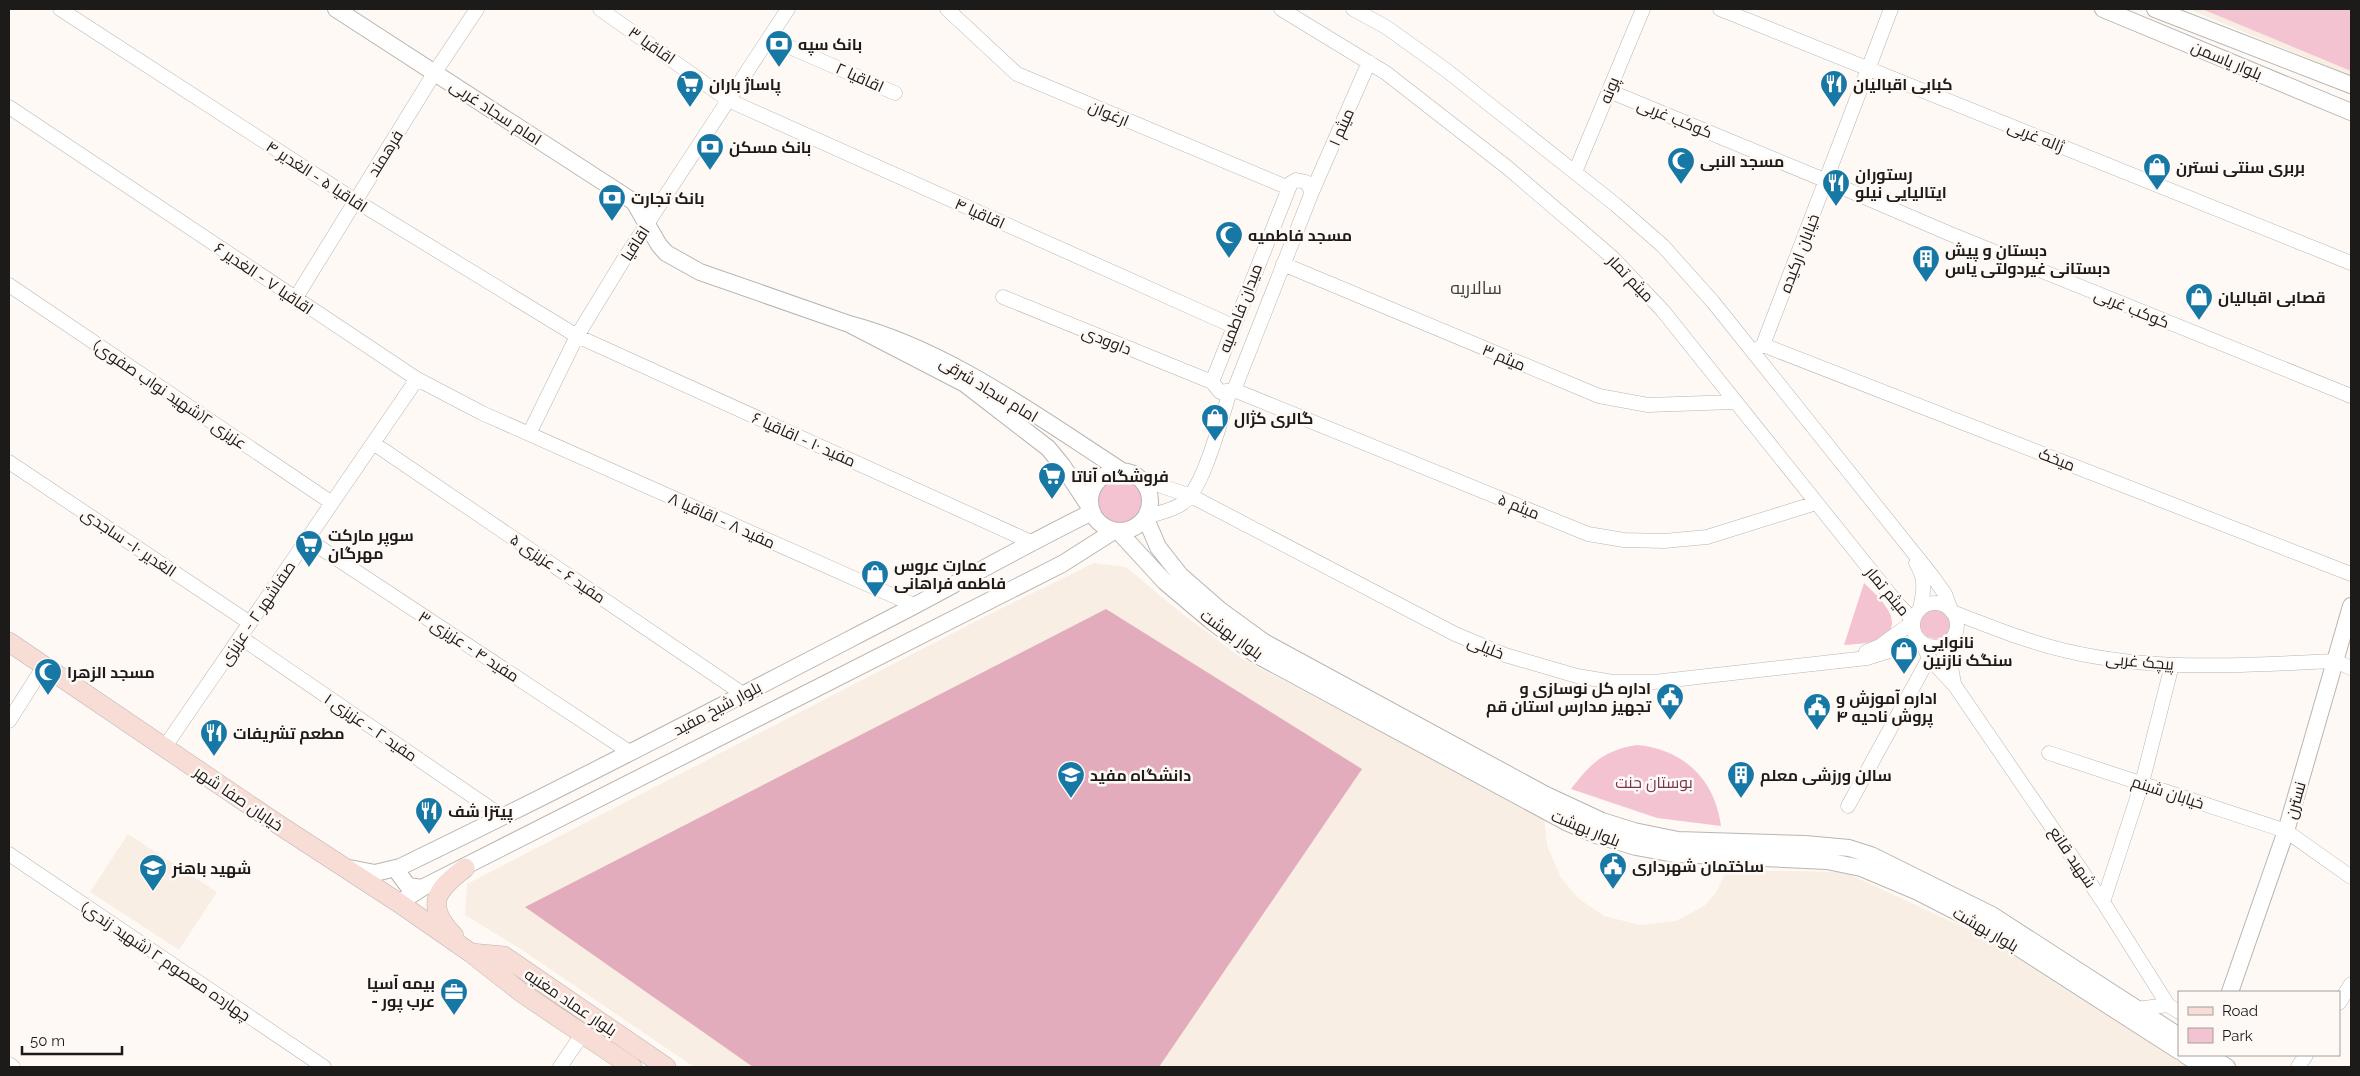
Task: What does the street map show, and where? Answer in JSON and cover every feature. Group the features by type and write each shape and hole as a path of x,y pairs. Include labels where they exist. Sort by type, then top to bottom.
{"main road":[{"name":"خیابان صفا شهر","path":"9,642 471,953"},
{"path":"464,868 442,886 437,906 448,930 471,953 522,993 632,1067"},
{"name":"بلوار عماد مغنیه","path":"471,953 504,956 666,1067"}],"street":[{"name":"اقاقیا ۵ - الغدیر ۴","path":"60,9 356,202 577,336"},
{"name":"امام سجاد غربی","path":"336,9 634,202 647,225"},
{"name":"فرهمند","path":"296,299 435,72 477,9"},
{"name":"اقاقیا ۳","path":"600,9 728,100"},
{"name":"اقاقیا","path":"529,434 577,336 788,9"},
{"name":"ارغوان","path":"947,9 1017,74 1289,188"},
{"name":"میثم تمار","path":"1281,9 1386,72 1508,168 1614,258 1662,311 1896,602 1915,617"},
{"path":"1353,9 1386,27 1446,70 1575,172 1663,246 1713,302 1758,348 1895,531 1933,576 1945,594 1953,621 1949,657 1955,686"},
{"name":"پونه","path":"1575,172 1642,9"},
{"name":"ژاله غربی","path":"1720,9 2351,263"},
{"name":"خیابان ارکیده","path":"1758,348 1827,181 1891,9"},
{"name":"بلوار یاسمن","path":"2103,9 2351,112"},
{"name":"بلوار یاسمن","path":"2155,9 2351,85"},
{"name":"اقاقیا ۲","path":"770,38 895,93"},
{"name":"میثم ۱","path":"1312,192 1369,62"},
{"name":"کوکب غربی","path":"1608,91 1948,233 2351,396"},
{"name":"اقاقیا ۴","path":"728,100 1233,326"},
{"name":"اقاقیا ۷ - الغدیر ۶","path":"9,107 417,378 482,413 529,434"},
{"path":"1289,188 1291,183 1301,180 1309,184 1312,192"},
{"name":"میدان فاطمیه","path":"1212,382 1289,188"},
{"name":"میدان فاطمیه","path":"1191,496 1312,192"},
{"name":"امام سجاد شرقی","path":"647,225 652,236 666,253 700,272 849,324 880,332 956,366 1122,471"},
{"name":"میثم ۳","path":"1284,264 1600,396 1648,405 1734,402"},
{"name":"عزیزی ۲(شهید نواب صفوی)","path":"9,285 332,503"},
{"name":"داوودی","path":"1003,297 1212,382"},
{"name":"امام سجاد شرقی","path":"849,324 965,384 1048,448 1091,511"},
{"name":"مفید ۱۰ - اقاقیا ۶","path":"577,336 1030,542"},
{"name":"میخک","path":"1758,348 2351,574"},
{"name":"صفاشهر ۲ - عزیزی","path":"164,748 417,378"},
{"path":"1212,382 1220,392 1232,391"},
{"name":"میثم ۵","path":"1232,391 1588,534 1624,540 1664,541 1707,537 1816,503"},
{"name":"مفید ۸ - اقاقیا ۸","path":"529,434 914,605"},
{"name":"مفید ۶ - عزیزی ۵","path":"373,443 743,694"},
{"name":"الغدیر ۱۰- ساجدی","path":"9,462 250,623"},
{"path":"1146,518 1150,507 1147,487 1141,479 1132,473 1122,471 1110,472 1093,487 1090,498 1091,511 1100,524 1117,531 1134,528 1146,518 1182,504 1191,496"},
{"name":"خلیلی","path":"1141,479 1191,496 1455,634 1504,655 1540,667 1613,682 1654,682 1812,665"},
{"name":"بلوار شیخ مفید","path":"335,863 375,873 400,867 631,753 1091,511"},
{"name":"بلوار بهشت","path":"1146,518 1158,547 1180,575 1220,610 1264,642 1546,795 1602,821 1634,831 1678,840 1805,844 1849,848 1871,855 1992,915 2178,1035"},
{"name":"بلوار شیخ مفید","path":"399,903 422,888 1062,564 1117,531"},
{"name":"بلوار بهشت","path":"1117,531 1166,582 1210,620 1256,654 1568,823 1596,835 1636,848 1674,854 1827,861 1862,868 1918,892 1986,927 2178,1050"},
{"path":"1895,531 1920,569 1923,580 1924,590 1915,617 1914,632 1929,658 1955,686"},
{"name":"مفید ۴ - عزیزی ۳","path":"307,539 631,753"},
{"path":"1812,665 1862,653 1880,646 1933,603 1940,604 1953,621"},
{"name":"نسترن","path":"2230,991 2286,831 2351,606"},
{"path":"1812,665 1867,658 1921,642 1928,645 1942,645 1953,621"},
{"name":"پیچک غربی","path":"1953,621 1977,621 2019,637 2066,651 2101,658 2172,665 2227,666 2335,661"},
{"name":"مفید ۲ - عزیزی ۱","path":"240,637 503,817"},
{"path":"1848,806 1929,658"},
{"path":"2335,661 2351,668"},
{"path":"2103,902 2142,783 2172,665"},
{"path":"9,721 44,666"},
{"name":"شهید قانع","path":"1955,686 2173,1008"},
{"name":"خیابان شبنم","path":"2049,753 2286,831 2351,877"},
{"name":"چهارده معصوم ۲ (شهید زندی)","path":"9,854 324,1067"},
{"path":"400,867 400,874 408,886 422,888"},
{"path":"2340,1001 2351,984"},
{"name":"شهید قانع","path":"2136,1009 2173,1008"},
{"path":"560,1067 583,1033"},
{"path":"2187,1056 2204,1067"},
{"path":"2210,1056 2229,1067"},
{"path":"2298,1067 2305,1056"},
{"path":"9,1064 13,1067"}],"shaded area":[{"path":"2188,9 2351,9 2351,76"},
{"name":"دانشگاه مفید","path":"1094,563 1126,567 1180,612 1243,659 1475,782 1544,816 1547,845 1561,878 1579,899 1604,916 1640,925 1676,921 1704,906 1715,894 1727,870 1844,872 1981,935 2187,1067 694,1067 519,948 465,915 467,884 984,617"},
{"path":"1106,609 1362,769 1159,1067 753,1067 525,907"},
{"name":"شهید باهنر","path":"128,834 217,892 179,950 90,892"}],"green space":[{"path":"2202,9 2351,9 2351,71"},
{"path":"1124,479 1136,485 1141,492 1141,510 1136,517 1129,522 1116,523 1108,520 1101,513 1098,497 1101,489 1108,482"},
{"path":"1864,583 1878,596 1889,612 1892,620 1891,628 1886,635 1876,641 1844,645"},
{"path":"1935,609 1946,613 1950,624 1946,635 1935,639 1924,635 1920,624 1924,613"},
{"name":"بوستان جنت","path":"1637,745 1669,753 1694,769 1712,794 1718,809 1721,826 1657,818 1571,789 1599,759 1616,750"}],"place":[{"name":"بانک سپه","path":"779,68"},
{"name":"پاساژ باران","path":"690,108"},
{"name":"کبابی اقبالیان","path":"1834,108"},
{"name":"بانک مسکن","path":"710,171"},
{"name":"مسجد النبی","path":"1681,185"},
{"name":"بربری سنتی نسترن","path":"2157,191"},
{"name":"رستوران ایتالیایی نیلو","path":"1836,207"},
{"name":"بانک تجارت","path":"612,222"},
{"name":"مسجد فاطمیه","path":"1229,259"},
{"name":"دبستان و پیش دبستانی غیردولتی یاس","path":"1926,283"},
{"name":"قصابی اقبالیان","path":"2199,321"},
{"name":"گالری کژال","path":"1215,442"},
{"name":"فروشگاه آناتا","path":"1052,500"},
{"name":"سوپر مارکت مهرگان","path":"309,568"},
{"name":"عمارت عروس فاطمه فراهانی","path":"875,598"},
{"name":"نانوایی سنگک نازنین","path":"1904,675"},
{"name":"مسجد الزهرا","path":"48,696"},
{"name":"اداره کل نوسازی و تجهیز مدارس استان قم","path":"1670,721"},
{"name":"اداره آموزش و پروش ناحیه ۴","path":"1817,731"},
{"name":"مطعم تشريفات","path":"214,757"},
{"name":"دانشگاه مفید","path":"1071,799"},
{"name":"سالن ورزشی معلم","path":"1741,799"},
{"name":"پیتزا شف","path":"429,835"},
{"name":"ساختمان شهرداری","path":"1613,890"},
{"name":"شهید باهنر","path":"153,892"},
{"name":"بیمه آسیا - عرب پور","path":"454,1016"}],"district":[{"name":"سالاریه","path":"1476,288"}]}
